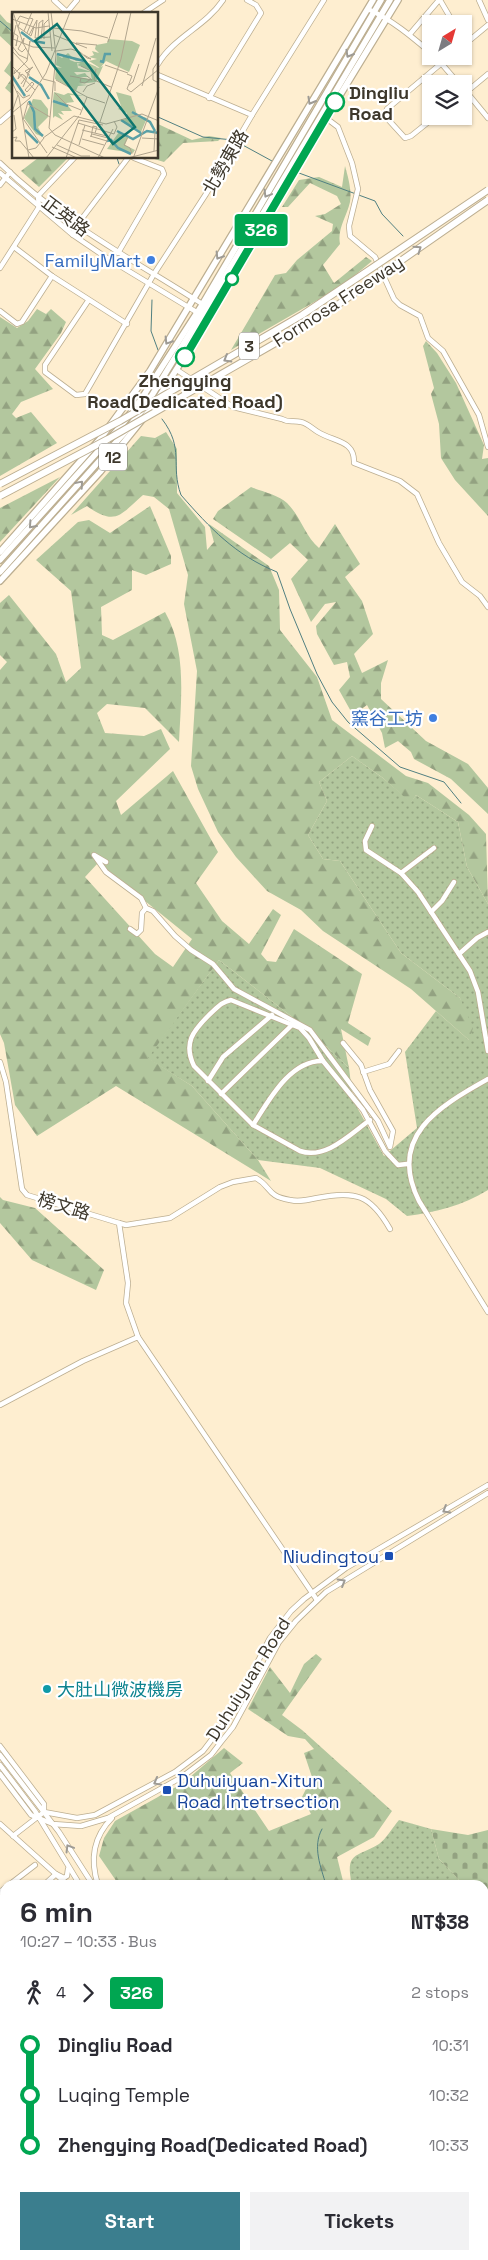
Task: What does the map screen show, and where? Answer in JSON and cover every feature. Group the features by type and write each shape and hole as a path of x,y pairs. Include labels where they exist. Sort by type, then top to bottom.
{"highway":[{"name":"Formosa Freeway","path":"0,484 120,421 302,316 488,190"},
{"name":"Formosa Freeway","path":"0,496 108,439 293,332 343,301 488,200"}],"main road":[{"name":"12","path":"0,552 100,439 150,371 373,0"},
{"name":"12","path":"0,572 126,432 146,405 381,0"},
{"name":"12","path":"204,306 390,0"},
{"name":"12","path":"0,581 100,472 154,405 213,311 326,118 398,0"},
{"name":"12","path":"0,560 120,427 200,313"}],"street":[{"path":"54,0 67,12"},
{"path":"69,12 76,0"},
{"path":"145,12 163,0"},
{"path":"159,63 170,47 204,22 224,0"},
{"path":"209,98 261,13 256,5 247,0"},
{"name":"北勢東路","path":"88,301 45,365 45,372 76,395 85,394 150,284 154,274 208,192 252,116 324,0"},
{"path":"410,34 440,0 449,15"},
{"path":"479,0 488,20"},
{"path":"368,9 387,18 422,45"},
{"path":"472,38 488,25"},
{"path":"428,75 440,65"},
{"path":"444,65 452,75"},
{"path":"472,87 488,74"},
{"path":"159,75 252,116"},
{"path":"422,80 384,112 384,115 405,138 411,136 425,125"},
{"path":"472,100 488,118"},
{"path":"0,122 12,112"},
{"path":"326,118 338,127 352,163 357,195 349,226 350,236 375,257 394,299 400,305 420,316 428,338 443,351 479,415 488,446"},
{"path":"0,268 39,207 38,196 73,159"},
{"path":"73,235 77,225 127,159"},
{"path":"118,252 164,174 162,170 136,159"},
{"name":"正英路","path":"0,163 38,196 77,225 213,311"},
{"path":"0,185 10,172"},
{"name":"正英路","path":"0,173 73,235 208,319"},
{"path":"14,247 88,301 127,324"},
{"path":"0,311 17,324 22,322 52,276"},
{"path":"177,370 233,407 288,422 302,422 320,434 349,446 354,454 354,463 410,486 418,494 438,543 462,582 480,596 488,607"},
{"path":"372,826 365,841 366,850 401,873 418,892 459,954 478,992 488,1051"},
{"path":"401,873 434,848"},
{"path":"106,862 94,855 106,872 141,898 146,908 154,911 175,936 213,964 234,989 310,1030 378,1121 390,1147 393,1130 370,1090 361,1065 343,1042"},
{"path":"431,912 454,882"},
{"path":"130,929 137,934 141,930 142,914 146,908"},
{"path":"459,954 477,938 488,932"},
{"path":"370,1120 330,1148 317,1154 300,1151 253,1125 220,1094 194,1066 188,1042 201,1023 218,1005 231,1000 293,1024 300,1028 309,1038 324,1062 370,1120 385,1151 398,1165 407,1164"},
{"path":"208,1081 223,1058 272,1015"},
{"path":"220,1094 293,1024"},
{"path":"484,1034 488,1029"},
{"path":"363,1072 389,1064 399,1051"},
{"path":"253,1125 280,1084 312,1061 324,1062"},
{"name":"榜文路","path":"0,1062 6,1082 22,1189 27,1194 119,1222"},
{"path":"488,1080 445,1104 431,1116 415,1137 407,1164 410,1184 425,1214 488,1312"},
{"path":"119,1222 126,1225 170,1218 220,1187 233,1182 256,1178 276,1197 291,1200 302,1201 343,1194 356,1195 370,1202 390,1230"},
{"path":"119,1222 128,1283 126,1303 138,1336 317,1600"},
{"path":"0,1405 84,1361 138,1336"},
{"name":"Duhuiyuan Road","path":"44,1812 77,1818 95,1815 175,1772 203,1751 229,1717 270,1638 291,1611 311,1592 346,1568 488,1485"},
{"name":"Duhuiyuan Road","path":"38,1816 53,1824 89,1826 182,1778 211,1755 233,1727 279,1642 317,1600 326,1592 488,1493"},
{"path":"0,1746 44,1804 44,1812"},
{"path":"0,1755 53,1824 90,1880"},
{"path":"0,1765 38,1816 77,1880"},
{"path":"0,1774 31,1815 38,1816"},
{"path":"13,1836 44,1812"},
{"path":"97,1880 93,1862 95,1847 106,1824 119,1812"},
{"path":"0,1824 63,1880"},
{"path":"56,1874 64,1878 67,1876 65,1861"},
{"path":"17,1880 35,1865"},
{"path":"49,1880 56,1874"}],"green space":[{"path":"0,14 7,22 12,24 12,47 0,36"},
{"path":"12,59 12,78 4,71"},
{"path":"12,78 12,94 5,88"},
{"path":"159,124 192,140 209,136 221,138 218,141 183,143 164,162 154,159 159,159"},
{"path":"37,159 67,159 39,187 21,171"},
{"path":"345,166 350,188 350,202 341,228 340,244 323,265 334,283 366,257 372,261 342,286 231,350 275,275 286,273 297,260 332,231 333,224 315,216 325,214 341,204 337,196 310,183 288,207 282,207 299,180 319,177 342,187"},
{"path":"37,309 46,314 51,309 66,322 61,333 35,369 53,389 21,402 12,414 16,418 31,412 57,443 0,476 0,317 17,328 28,321"},
{"path":"426,341 437,353 456,383 484,445 482,459 488,458 488,516 455,480 441,458 439,424 431,394 434,388 423,346"},
{"path":"166,432 177,449 177,493 205,527 207,550 214,542 209,524 269,566 279,590 280,630 317,677 332,720 406,776 428,783 469,815 486,834 488,904 467,867 458,822 416,795 411,803 383,778 352,756 319,782 327,801 308,835 323,859 340,861 401,953 460,998 473,1028 469,1040 411,989 323,931 301,910 267,891 236,857 218,832 198,789 191,766 197,671 184,604 188,575 169,509 154,497 143,495 118,516 105,516 87,506 71,515 141,436 155,438"},
{"path":"60,477 0,542 0,508"},
{"path":"251,487 284,500 292,508 310,538 319,548 335,524 360,564 345,577 362,601 373,634 354,654 362,673 388,660 381,683 381,699 426,741 468,764 488,788 488,814 451,779 414,759 411,752 398,741 385,748 382,733 367,705 353,715 339,690 350,677 347,662 334,665 317,634 316,626 336,602 325,604 311,622 291,579 308,560 290,543 271,559 213,519 218,511"},
{"path":"150,506 171,556 171,564 146,575 132,570 132,590 101,607 102,635 113,640 165,612 177,642 181,675 179,742 145,708 107,704 97,713 105,733 144,736 161,729 170,749 116,801 121,815 173,771 218,852 196,883 222,921 249,944 273,909 281,915 261,954 267,961 276,962 294,929 362,974 348,1023 371,1038 368,1046 341,1029 349,1068 309,1030 219,960 148,1058 192,1086 258,1160 271,1181 116,1086 37,1136 15,1105 4,1043 0,1034 0,670 7,662 0,655 0,603 9,595 56,654 66,682 81,668 71,591 36,560 78,522 89,520 110,533","holes":["98,863 192,939 173,967 155,954 85,877"]},
{"path":"352,756 383,778 411,802 416,795 458,822 467,867 488,904 488,1190 449,1208 407,1216 386,1199 320,1168 258,1160 192,1086 147,1058 219,960 309,1030 349,1068 353,1100 384,1156 417,1128 405,1052 436,1011 469,1040 460,998 401,953 340,861 323,859 308,835 327,801 319,782"},
{"path":"0,1197 3,1200 35,1208 104,1270 96,1290 32,1260 0,1223"},
{"path":"316,1654 322,1659 282,1715 302,1730 392,1811 374,1837 337,1857 343,1880 116,1880 99,1856 104,1838 115,1821 183,1783 224,1748 243,1763 230,1773 269,1831 311,1814 302,1797 312,1777 304,1753 314,1749 305,1739 288,1736 248,1709 270,1667 290,1693 304,1664"},
{"path":"399,1820 431,1829 439,1859 459,1880 351,1880 350,1867 354,1857 379,1844"},
{"path":"431,1829 468,1835 488,1830 488,1880 459,1880 439,1859"}],"waterway":[{"path":"0,21 12,31"},
{"path":"159,117 203,137 233,140"},
{"path":"239,143 272,161"},
{"path":"117,159 119,164"},
{"path":"299,173 375,201 382,214 403,236"},
{"path":"152,300 151,331 158,350"},
{"path":"162,419 173,439 181,495 224,540 248,557 277,572 317,674 332,702 348,722 400,767 444,782 461,803"},
{"path":"322,1829 319,1836 318,1850 325,1880"}],"bus line":[{"name":"326","path":"185,357 335,102"}],"place":[{"name":"Dingliu Road","path":"335,102"},
{"name":"FamilyMart","path":"151,260"},
{"name":"Zhengying Road(Dedicated Road)","path":"185,357"},
{"name":"窯谷工坊","path":"433,718"},
{"name":"Niudingtou","path":"389,1556"},
{"name":"大肚山微波機房","path":"47,1689"},
{"name":"Duhuiyuan-Xitun Road Intetrsection","path":"167,1790"}]}
